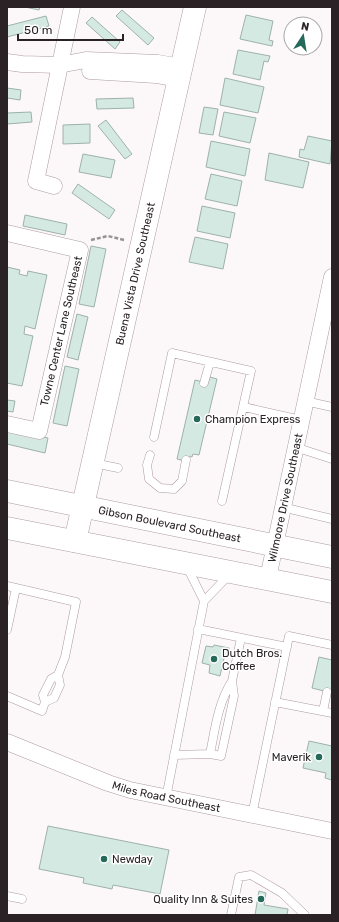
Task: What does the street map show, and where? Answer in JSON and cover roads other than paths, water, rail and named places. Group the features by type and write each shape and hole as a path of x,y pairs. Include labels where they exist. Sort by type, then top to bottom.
{"main road":[{"name":"Buena Vista Drive Southeast","path":"75,541 195,7"},
{"name":"Gibson Boulevard Southeast","path":"7,491 275,544 332,557"},
{"path":"7,528 231,573 268,578 332,592"}],"street":[{"path":"54,186 36,181 72,7"},
{"path":"7,62 59,65 86,60 158,63 180,73"},
{"name":"Towne Center Lane Southeast","path":"7,233 80,250 39,430 7,424"},
{"name":"Wilmoore Drive Southeast","path":"268,578 305,401 328,315 332,277"},
{"name":"Miles Road Southeast","path":"7,742 108,783 166,798 332,831"}],"lane":[{"path":"154,437 172,353 252,371 222,501"},
{"path":"204,383 210,362"},
{"path":"305,401 332,407"},
{"path":"244,407 301,420"},
{"path":"295,448 332,459"},
{"path":"150,455 147,465 149,479 160,488 174,489 182,481 186,460"},
{"path":"92,462 118,468"},
{"path":"282,507 332,520"},
{"path":"185,564 197,584 204,601"},
{"path":"166,798 204,601 231,573"},
{"path":"7,586 76,602 65,657 58,675 51,679 43,695 45,702 42,711 7,696"},
{"path":"7,630 16,588"},
{"path":"198,629 287,647"},
{"path":"252,815 289,636 332,645"},
{"path":"174,755 210,754 221,756 234,696 232,681 241,638"},
{"path":"210,754 220,708 225,692 232,681"},
{"path":"323,711 328,692"},
{"path":"276,702 332,713"},
{"path":"231,915 239,877 251,875 282,893 305,915"},
{"path":"7,896 22,899"}],"place":[{"name":"Champion Express","path":"197,419"},
{"name":"Dutch Bros. Coffee","path":"214,659"},
{"name":"Maverik","path":"319,757"},
{"name":"Newday","path":"104,859"},
{"name":"Quality Inn & Suites","path":"261,899"}]}
